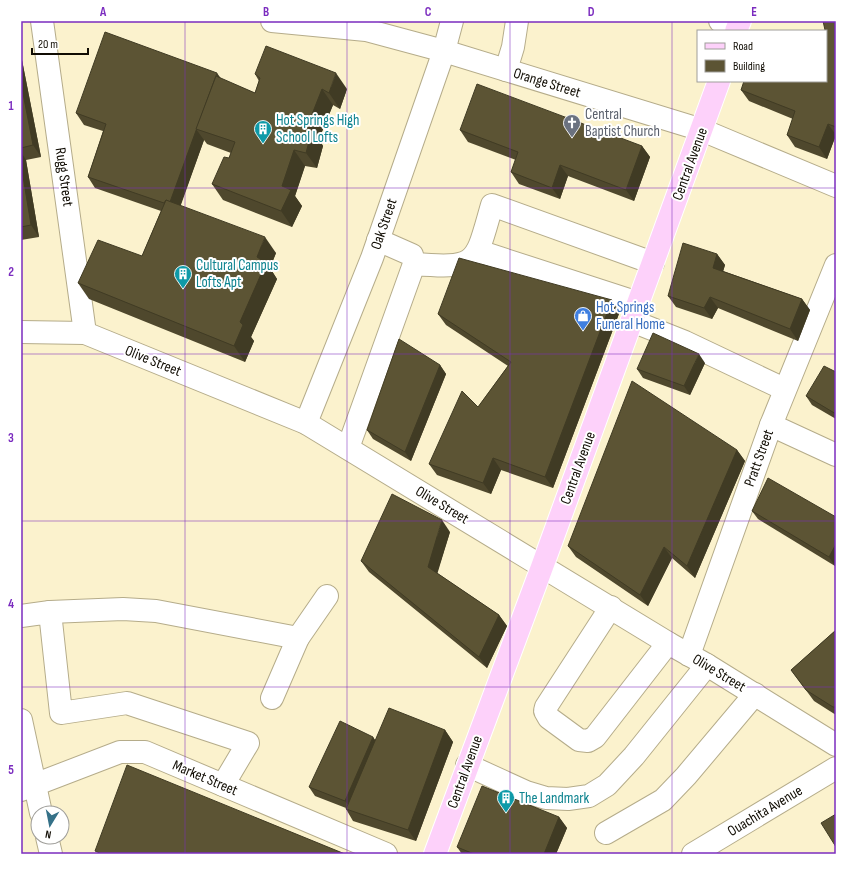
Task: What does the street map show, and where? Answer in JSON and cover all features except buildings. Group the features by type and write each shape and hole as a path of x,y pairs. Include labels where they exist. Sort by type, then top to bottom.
{"main road":[{"name":"Central Avenue","path":"435,854 542,567 719,82"}],"street":[{"name":"Rugg Street","path":"42,21 85,333"},
{"name":"Orange Street","path":"272,21 366,30 444,51 702,130 836,186"},
{"name":"Oak Street","path":"306,423 378,240 444,51 452,21"},
{"path":"506,70 513,46 517,21"},
{"path":"414,264 448,266 458,265 470,261 478,251 492,205 653,262"},
{"path":"348,448 414,264 412,254 378,240"},
{"path":"478,251 635,312 685,342 784,389"},
{"name":"Pratt Street","path":"467,765 526,792 546,798 568,800 589,796 607,785 634,756 698,660 771,425 784,389 836,265"},
{"name":"Olive Street","path":"21,332 85,333 306,423 542,567 755,694 836,745"},
{"path":"771,425 836,455"},
{"path":"272,698 298,638 327,596"},
{"path":"21,616 50,612 124,608 156,611 298,638"},
{"path":"611,608 546,707 545,711 549,718 579,740 588,741 595,737 668,643"},
{"path":"50,612 61,713 127,703 248,743 223,785"},
{"path":"606,833 663,800 686,776 755,694"},
{"path":"21,720 27,787 37,805"},
{"name":"Market Street","path":"27,787 120,752 144,752 386,854"},
{"name":"Ouachita Avenue","path":"693,854 836,768"}],"place":[{"name":"Central Baptist Church","path":"572,138"},
{"name":"Hot Springs High School Lofts","path":"263,144"},
{"name":"Cultural Campus Lofts Apt","path":"183,289"},
{"name":"Hot Springs Funeral Home","path":"583,331"},
{"name":"The Landmark","path":"506,813"}]}
